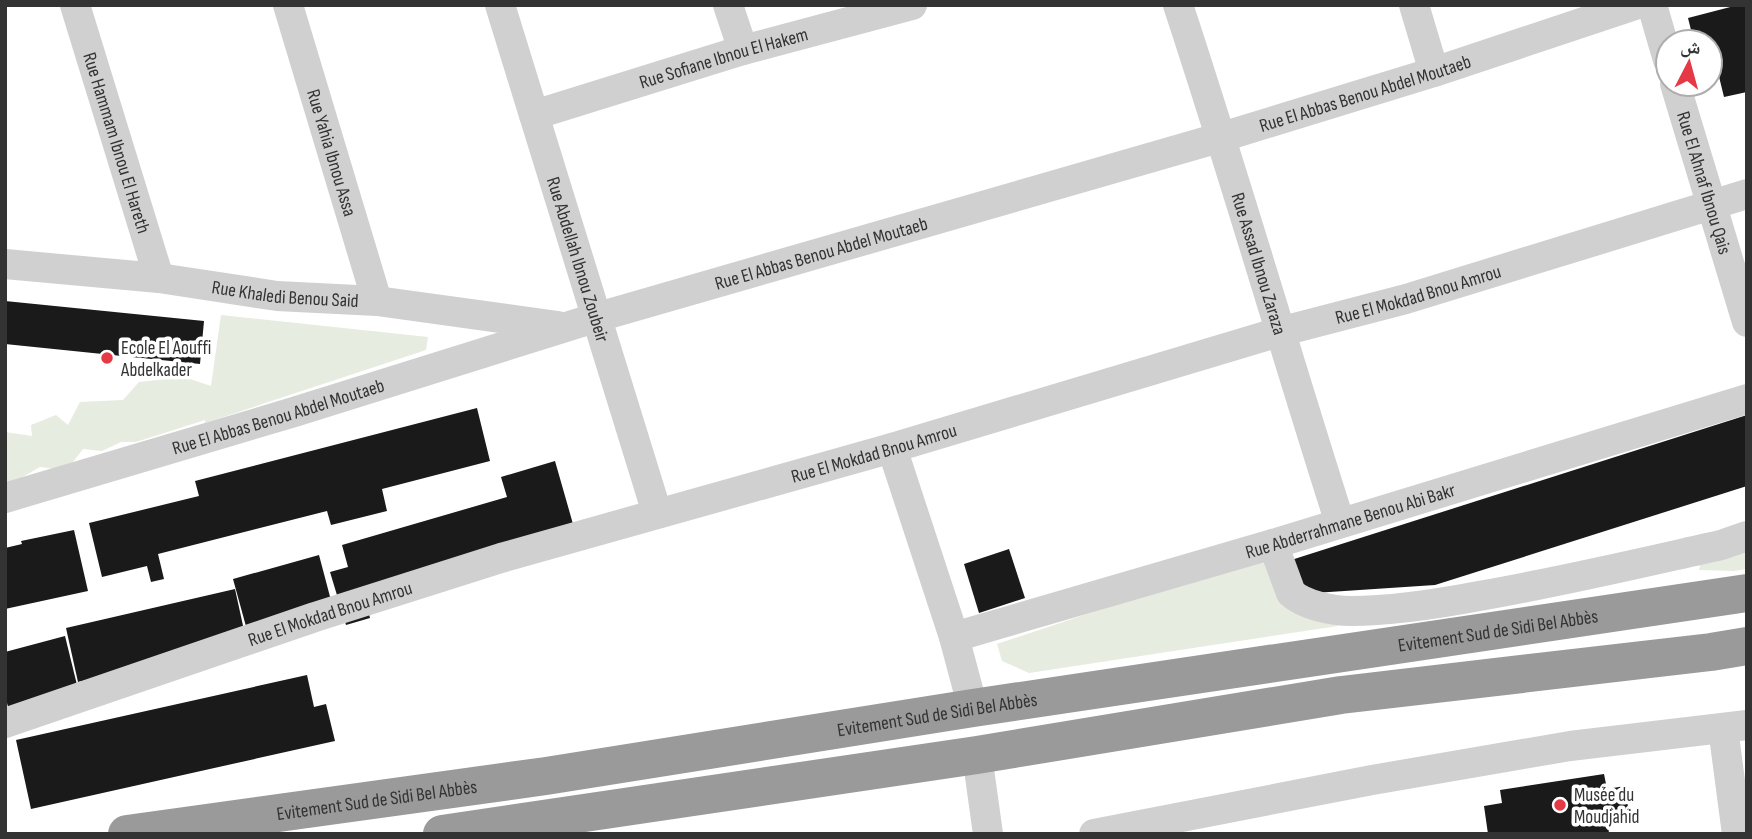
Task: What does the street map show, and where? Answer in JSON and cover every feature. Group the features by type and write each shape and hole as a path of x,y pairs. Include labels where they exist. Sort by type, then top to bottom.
{"highway":[{"name":"Evitement Sud de Sidi Bel Abbès","path":"127,834 546,776 973,708 1747,593"},
{"path":"442,834 977,755 1341,695 1747,646"}],"street":[{"name":"Rue Hammam Ibnou El Hareth","path":"75,5 159,278"},
{"name":"Rue Yahia Ibnou Assa","path":"288,5 377,301"},
{"name":"Rue Abdellah Ibnou Zoubeir","path":"500,5 657,513"},
{"path":"728,5 743,50"},
{"name":"Rue Sofiane Ibnou El Hakem","path":"534,115 743,50 912,5"},
{"name":"Rue Assad Ibnou Zaraza","path":"1178,5 1222,138 1279,332 1340,523"},
{"path":"1414,5 1434,72"},
{"name":"Rue El Abbas Benou Abdel Moutaeb","path":"5,498 294,412 598,317 1222,138 1434,72 1635,5"},
{"path":"1652,5 1659,28"},
{"name":"Rue El Ahnaf Ibnou Qais","path":"1679,98 1747,322"},
{"name":"Rue El Mokdad Bnou Amrou","path":"5,723 315,617 501,558 892,448 1279,332 1406,299 1747,194"},
{"name":"Rue Khaledi Benou Said","path":"5,264 159,278 276,296 377,301 566,327"},
{"name":"Rue Abderrahmane Benou Abi Bakr","path":"954,637 1273,544 1747,399"},
{"path":"892,448 954,637 973,708"},
{"path":"1273,544 1291,593 1315,604 1350,611 1423,606 1514,590 1721,545 1747,536"},
{"path":"1094,834 1148,829 1359,783 1570,746 1735,726 1737,834"},
{"path":"977,755 988,834"}],"shaded area":[{"path":"221,315 428,337 426,350 205,423 205,420 136,442 121,442 102,451 83,449 73,462 55,469 40,467 5,487 5,432 32,436 31,425 56,415 68,425 80,402 123,400 139,382 184,377 211,386"},
{"path":"1747,543 1747,569 1699,570 1703,554"},
{"path":"1272,552 1336,610 1338,626 1029,673 1002,661 997,644"}],"building":[{"path":"1747,5 1747,92 1724,97 1724,28 1690,28 1688,18"},
{"path":"5,301 204,321 200,364 5,344"},
{"path":"477,408 490,461 382,489 387,511 331,525 327,511 158,554 164,579 151,582 147,566 102,577 89,523 199,496 195,481"},
{"path":"1747,415 1747,486 1435,585 1299,594 1288,561"},
{"path":"555,461 573,524 365,597 370,618 346,625 330,572 348,567 342,545 507,497 501,477"},
{"path":"74,530 88,591 5,609 5,548 22,544 21,541"},
{"path":"1009,549 1025,598 979,613 964,564"},
{"path":"319,555 333,608 247,630 233,579"},
{"path":"235,589 247,644 78,682 66,628"},
{"path":"65,636 78,689 8,707 5,695 5,652"},
{"path":"307,675 314,707 326,704 335,741 31,809 16,740"},
{"name":"Musée du Moudjahid","path":"1604,774 1607,789 1625,786 1630,820 1608,823 1609,834 1488,834 1484,806 1502,803 1500,790"}],"place":[{"name":"Ecole El Aouffi Abdelkader","path":"107,358"},
{"name":"Musée du Moudjahid","path":"1560,805"}]}
